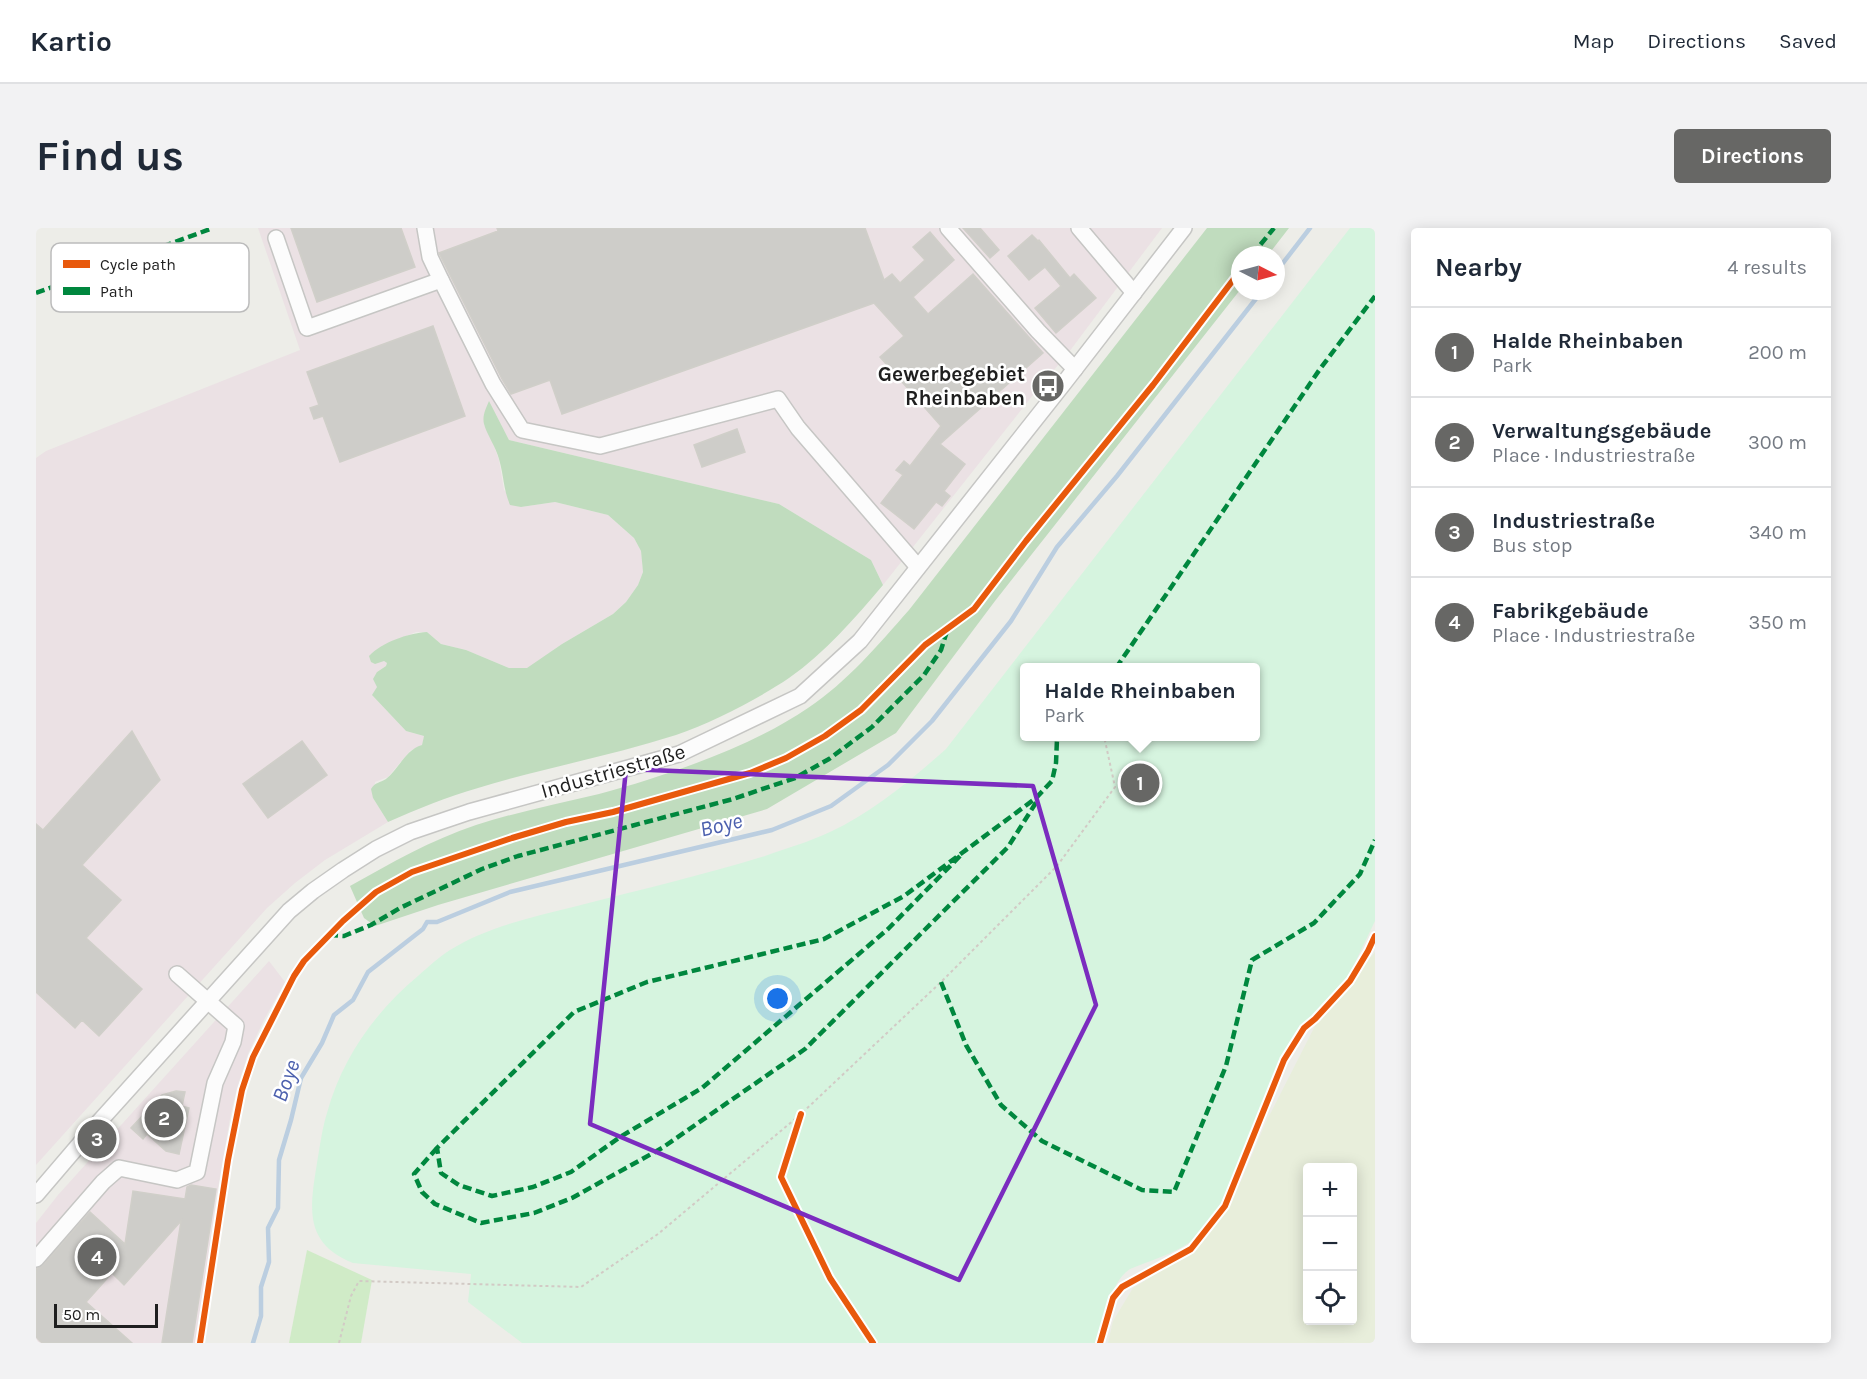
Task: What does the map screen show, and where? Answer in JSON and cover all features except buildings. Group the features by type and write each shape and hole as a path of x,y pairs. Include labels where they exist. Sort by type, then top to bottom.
{"street":[{"path":"425,228 430,257 441,280 493,384 522,430 600,446 778,399 798,428 918,567"},
{"path":"948,228 1038,331 1075,369"},
{"path":"1079,228 1134,293"},
{"name":"Industriestraße","path":"36,1195 89,1133 290,911 305,897 368,854 410,832 469,812 679,754 800,696 860,641 1184,228"},
{"path":"276,238 307,328 441,280"},
{"path":"36,1259 103,1182 119,1168 177,1180 197,1172 215,1083 233,1042 236,1026 177,974"}],"path":[{"path":"339,1343 351,1296 359,1281 580,1287 658,1234 801,1114 941,982 1057,866 1115,787 1105,741"}],"highlighted area":[{"path":"626,769 1033,786 1096,1005 959,1280 590,1124"}],"shaded area":[{"path":"258,228 1162,228 1066,356 883,585 871,560 779,504 509,440 489,402 484,425 499,460 504,490 521,507 555,502 608,515 634,538 641,551 643,572 638,585 626,602 613,614 562,644 528,668 509,668 466,650 441,644 427,632 416,632 382,646 378,661 387,663 377,672 377,687 373,696 406,731 424,736 422,745 410,751 388,777 375,782 373,798 388,822 325,860 267,908 36,1165 36,458 46,451 300,350"},
{"path":"269,961 285,982 248,1054 237,1088 217,1194 196,1343 36,1343 36,1223 58,1195"}],"green space":[{"path":"1207,228 1289,228 1275,246 1231,246 1232,300 995,601 896,733 767,809 438,905 375,926 364,918 350,886 412,852 476,825 625,787 680,769 734,748 785,722 836,687 909,610"},
{"path":"1350,228 1375,228 1375,921 1340,994 1301,1030 1209,1224 1189,1243 1130,1269 1123,1275 1108,1302 1096,1343 522,1343 468,1302 471,1274 353,1263 337,1255 325,1245 318,1234 312,1209 314,1179 322,1131 333,1093 351,1055 374,1021 402,990 438,959 465,942 512,923 718,870 806,842 846,824 905,784 946,749"},
{"path":"489,401 509,440 779,504 871,560 883,585 815,658 789,678 734,710 676,735 466,792 388,822 373,798 371,789 391,775 411,751 422,745 424,736 406,731 372,695 377,687 373,679 387,663 384,661 375,664 371,662 369,656 374,651 396,639 427,632 441,644 466,650 509,668 527,668 613,614 626,602 638,585 643,572 641,551 634,538 608,515 555,502 521,507 510,505 498,454 484,424 484,415"},
{"path":"1375,952 1375,1343 1108,1343 1113,1321 1133,1288 1190,1253 1241,1181 1266,1122 1315,1026"},
{"path":"307,1250 372,1280 361,1343 289,1343"}],"waterway":[{"name":"Boye","path":"1285,260 1310,228"},
{"name":"Boye","path":"253,1343 261,1316 261,1287 269,1262 268,1228 278,1208 279,1160 301,1078 322,1043 334,1015 353,1000 368,972 423,929 427,922 437,922 510,892 772,830 831,806 888,765 932,721 1011,621 1057,547 1117,476 1255,300"}],"marked path":[{"path":"172,243 213,228"},
{"path":"1259,246 1274,228"},
{"path":"36,293 51,287"},
{"path":"1119,663 1320,369 1375,296"},
{"path":"329,935 344,936 371,925 400,908 482,869 518,856 733,799 795,778 829,759 872,727 924,675 941,650 947,631"},
{"path":"960,856 888,929 702,1088 620,1137 571,1172 533,1187 492,1196 459,1185 441,1173 437,1148 574,1012 647,982 824,939 904,896 1036,798 1052,781 1057,741"},
{"path":"437,1148 414,1174 422,1192 435,1204 481,1223 534,1213 572,1198 662,1148 805,1049 1008,847 1037,801"},
{"path":"941,982 966,1045 1001,1105 1042,1141 1142,1190 1174,1192 1226,1066 1252,960 1314,923 1360,874 1375,840"}],"cycle path":[{"path":"200,1343 228,1160 242,1090 253,1057 304,961 343,921 376,892 412,872 566,822 613,812 750,773 786,758 825,736 861,710 925,645 974,609 1026,541 1153,385 1231,283"},
{"path":"1100,1343 1113,1298 1122,1287 1191,1249 1225,1206 1284,1060 1304,1028 1350,981 1375,936"},
{"path":"801,1114 781,1177 830,1278 873,1343"}],"place":[{"name":"Gewerbegebiet Rheinbaben","path":"1048,386"},
{"name":"Halde Rheinbaben","path":"1140,783"},
{"name":"Verwaltungsgebäude","path":"164,1118"},
{"name":"Industriestraße","path":"97,1139"},
{"name":"Fabrikgebäude","path":"97,1257"}]}
